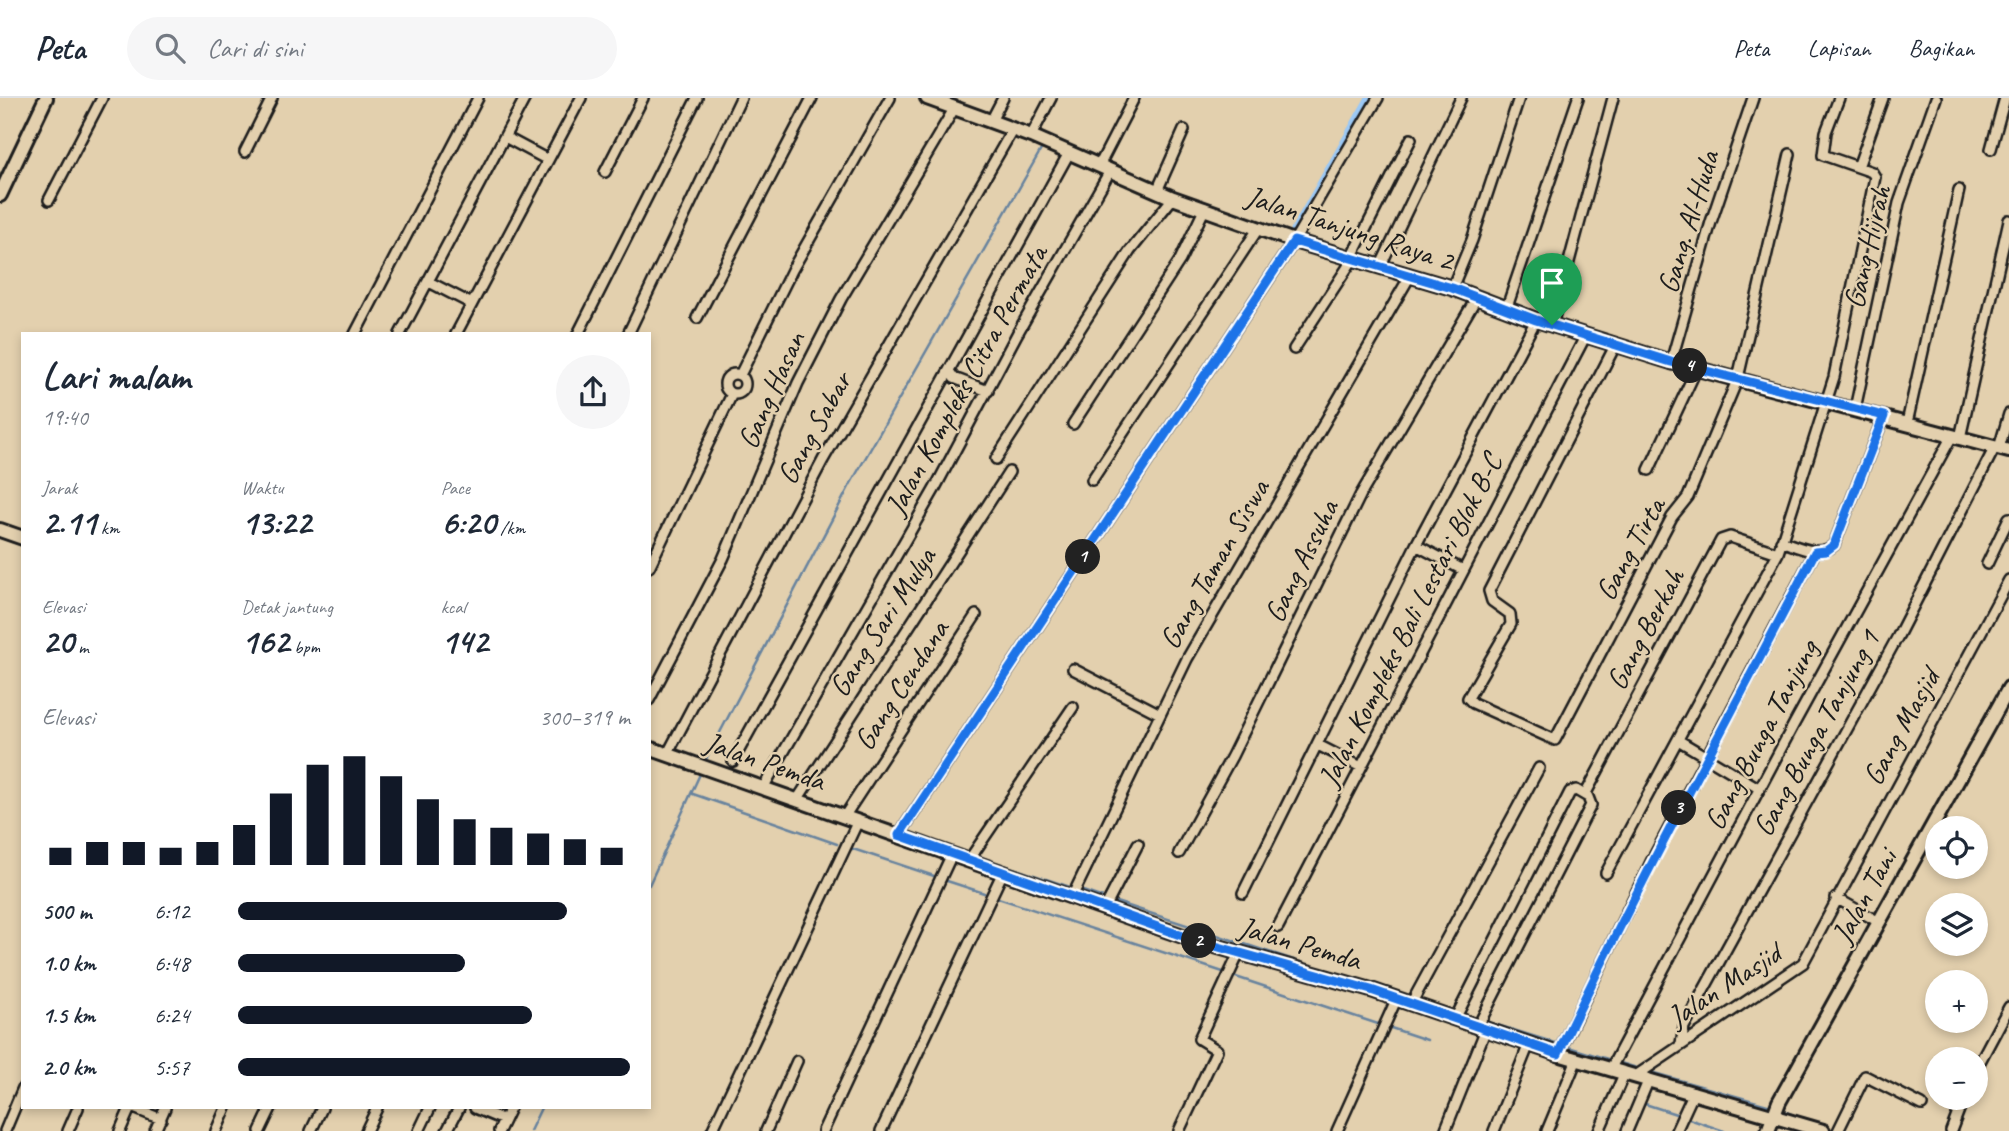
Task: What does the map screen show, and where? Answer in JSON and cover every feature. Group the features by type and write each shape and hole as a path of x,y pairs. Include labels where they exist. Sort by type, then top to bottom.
{"street":[{"path":"0,195 46,98"},
{"path":"49,201 102,98"},
{"path":"245,152 272,98"},
{"path":"356,332 478,98"},
{"path":"401,332 526,98"},
{"path":"457,332 581,98"},
{"path":"605,173 643,98"},
{"path":"579,332 697,98"},
{"path":"629,332 741,98"},
{"path":"697,318 812,98"},
{"path":"651,563 732,394 725,387 727,378 740,375 792,270 890,98"},
{"name":"Jalan Tanjung Raya 2","path":"926,98 1031,136 1173,198 1294,241 1452,288 1536,320 1671,362 2001,449"},
{"path":"991,121 1003,98"},
{"path":"1031,136 1051,98"},
{"name":"Jalan Kompleks Citra Permata","path":"763,788 988,391 1105,168 1134,98"},
{"path":"899,835 1294,241 1378,98"},
{"path":"1380,267 1461,98"},
{"path":"1452,288 1472,240 1519,98"},
{"path":"1507,307 1578,98"},
{"path":"1552,325 1613,98"},
{"name":"Gang. Al-Huda","path":"1671,362 1712,222 1753,98"},
{"path":"1606,873 1778,553 1826,401 1843,337 1875,177 1822,153 1839,98"},
{"path":"1858,167 1883,98"},
{"name":"Gang Hijrah","path":"1855,410 1899,203 1936,98"},
{"path":"1991,149 2005,98"},
{"name":"Gang Hasan","path":"651,696 723,559 798,383 947,104"},
{"name":"Gang Sabar","path":"667,755 823,460 1013,129"},
{"path":"1157,191 1184,130"},
{"path":"505,137 548,160"},
{"path":"1294,349 1352,259 1410,139"},
{"path":"733,761 1069,153"},
{"name":"Gang Tirta","path":"1616,344 1489,592 1492,601 1510,614 1511,624 1468,698 1473,703 1555,740 1672,517 1688,497 1738,378 1790,154"},
{"path":"1907,423 1959,190"},
{"path":"996,460 1130,251 1173,198"},
{"path":"1073,424 1162,290 1205,208"},
{"name":"Gang Bunga Tanjung","path":"1614,1064 1760,789 1956,437 2009,220"},
{"path":"1092,480 1258,229"},
{"name":"Gang Taman Siswa","path":"1075,890 1160,714 1209,620 1410,276"},
{"path":"429,282 472,304"},
{"name":"Gang Assuha","path":"1179,853 1232,756 1361,494 1477,297"},
{"path":"1243,893 1416,545 1536,320"},
{"name":"Jalan Kompleks Bali Lestari Blok B-C","path":"1278,927 1586,335"},
{"path":"1649,470 1696,368"},
{"path":"949,371 954,378 988,391"},
{"name":"Gang Bunga Tanjung 1","path":"1681,1043 1684,1027 1695,1006 2001,449 2009,414"},
{"path":"1782,541 1815,552 1826,551 1834,545 1884,416"},
{"name":"Gang Sari Mulya","path":"797,800 1009,472"},
{"path":"1987,564 2009,518"},
{"path":"0,530 21,537"},
{"name":"Gang Berkah","path":"1481,1023 1558,865 1591,805 1585,795 1721,540 1730,537 1778,553"},
{"path":"1416,545 1463,570"},
{"path":"1561,1048 1618,927 1815,552"},
{"name":"Gang Masjid","path":"1836,898 2009,580"},
{"name":"Gang Cendana","path":"844,817 976,615"},
{"path":"1073,669 1160,714"},
{"name":"Jalan Tani","path":"1768,1131 1776,1110 2009,688"},
{"path":"969,860 1073,707"},
{"path":"1678,740 1760,789"},
{"path":"1318,745 1360,767"},
{"name":"Jalan Pemda","path":"651,749 1002,873 1075,890 1105,908 1239,953 1371,990 1396,1000 1412,1001 1457,1014 1529,1044 1561,1048 1577,1059 1614,1064 1694,1092 1776,1110 1823,1131"},
{"path":"1412,1001 1539,768"},
{"path":"1457,1014 1570,792 1576,790 1585,795"},
{"path":"712,1131 858,822"},
{"path":"1105,908 1138,844"},
{"path":"823,1131 952,854"},
{"path":"881,1131 1002,873"},
{"path":"1836,898 1879,922"},
{"name":"Jalan Masjid","path":"1640,1073 1803,963 1836,898"},
{"path":"1179,1131 1217,1050 1199,1039 1239,953"},
{"path":"1337,1131 1396,1000"},
{"path":"1988,1047 2009,1007"},
{"path":"1445,1131 1481,1023"},
{"path":"1494,1131 1529,1044"},
{"path":"1547,1131 1577,1059"},
{"path":"766,1131 797,1061"},
{"path":"1599,1131 1640,1073"},
{"path":"1627,1131 1640,1073"},
{"path":"1838,1131 1865,1076 1922,1105"},
{"path":"1676,1131 1694,1092"},
{"path":"5,1131 21,1093"},
{"path":"68,1131 78,1109"},
{"path":"120,1131 131,1109"},
{"path":"135,1109 161,1119"},
{"path":"155,1131 165,1109"},
{"path":"216,1131 226,1109"},
{"path":"260,1131 271,1109"},
{"path":"311,1131 322,1109"},
{"path":"366,1131 377,1109"},
{"path":"419,1131 430,1109"},
{"path":"447,1131 458,1109"},
{"path":"477,1109 504,1120"},
{"path":"499,1131 510,1109"},
{"path":"1951,1131 1959,1110"}],"waterway":[{"path":"1295,230 1370,98"},
{"path":"705,761 850,485 1042,148"},
{"path":"651,881 700,774"},
{"path":"693,794 837,844"},
{"path":"808,797 841,808"},
{"path":"855,813 896,828"},
{"path":"910,833 966,852"},
{"path":"850,848 934,876"},
{"path":"980,857 1073,888"},
{"path":"947,881 984,893"},
{"path":"1080,890 1106,899"},
{"path":"998,898 1223,972"},
{"path":"1113,901 1346,977"},
{"path":"1236,977 1378,1024"},
{"path":"1436,1006 1640,1069"},
{"path":"1391,1028 1427,1040"},
{"path":"1647,1071 1771,1106"},
{"path":"1642,1103 1676,1114"},
{"path":"530,1131 541,1109"},
{"path":"1781,1110 1804,1119"},
{"path":"1689,1119 1724,1131"}],"route":[{"path":"1294,241 1452,288 1552,325 1671,362 1884,416 1884,422 1834,545 1826,551 1815,552 1762,649 1623,917 1558,1054 1371,990 1194,940 899,835 1294,241"}]}
